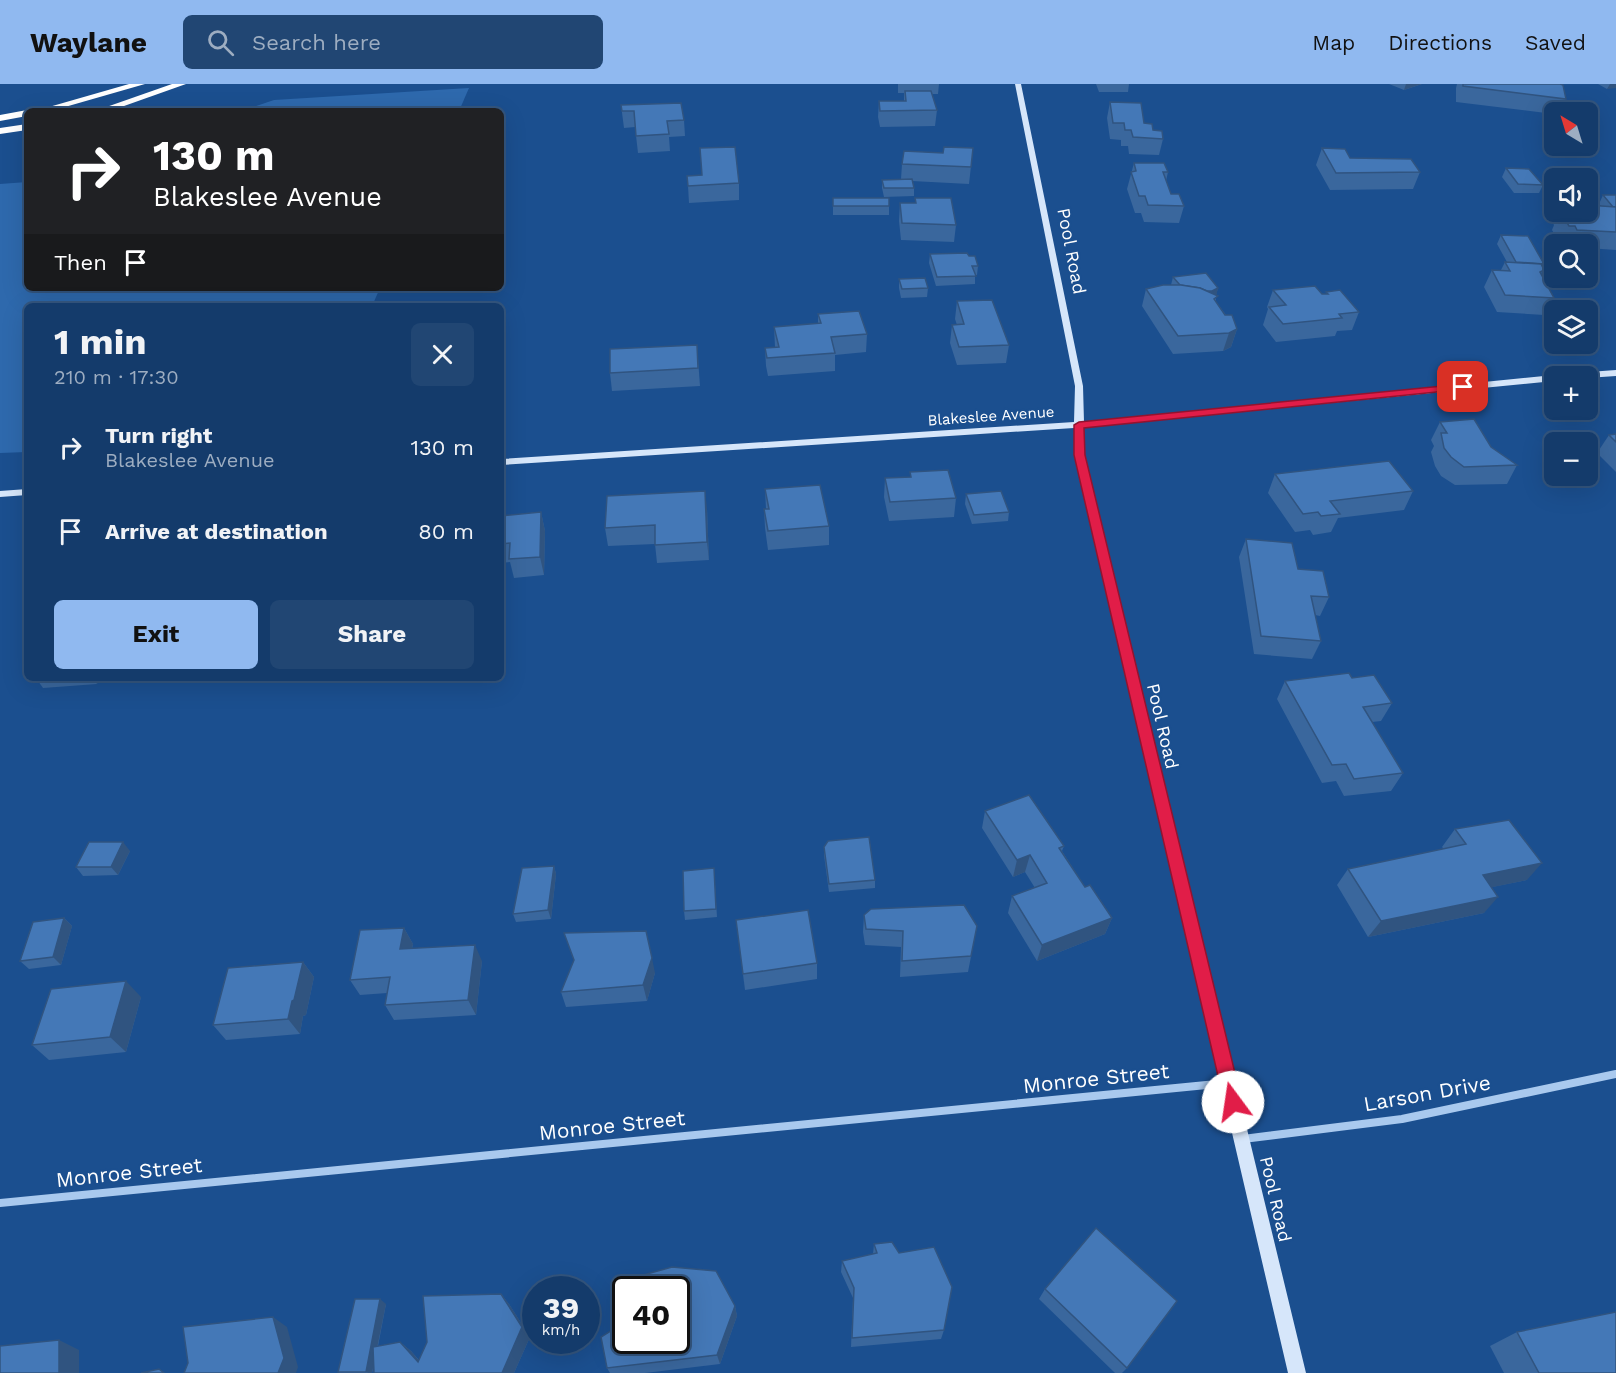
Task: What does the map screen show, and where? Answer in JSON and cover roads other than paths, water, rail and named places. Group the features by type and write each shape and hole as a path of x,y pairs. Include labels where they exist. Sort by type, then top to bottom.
{"highway":[{"path":"51,108 140,84"},
{"path":"109,108 182,84"},
{"path":"0,118 24,114"},
{"path":"0,131 24,127"}],"street":[{"name":"Pool Road","path":"1018,84 1078,386 1079,455 1297,1373"},
{"path":"1598,374 1616,373"},
{"name":"Blakeslee Avenue","path":"504,462 1079,425 1544,379"},
{"path":"0,494 24,492"},
{"name":"Larson Drive","path":"1242,1139 1402,1119 1616,1074"},
{"name":"Monroe Street","path":"0,1203 1228,1083"}]}
